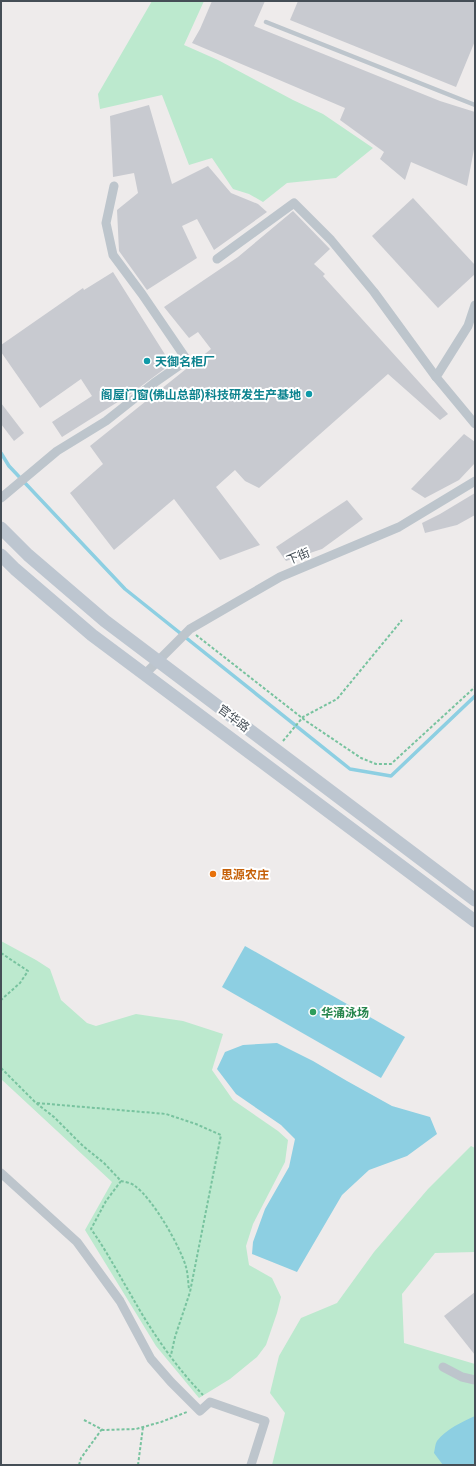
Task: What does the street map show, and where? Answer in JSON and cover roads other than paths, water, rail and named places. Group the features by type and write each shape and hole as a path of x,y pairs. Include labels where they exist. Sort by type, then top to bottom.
{"main road":[{"name":"官华路","path":"1,528 28,555 104,621 475,900"},
{"name":"官华路","path":"1,554 15,569 92,635 475,921"}],"street":[{"path":"1,498 57,451 106,421 154,383 188,360 113,255 106,223 114,186"},
{"path":"217,259 294,203 331,240 374,292 436,377 475,424"},
{"path":"436,377 468,326 475,305"},
{"name":"下街","path":"145,674 190,629 280,577 399,527 475,481"},
{"path":"1,1173 77,1242 120,1300 151,1359 171,1382 200,1411 210,1402 265,1421 251,1465"},
{"path":"443,1367 475,1380"}],"lane":[{"path":"266,22 475,105"}],"water":[{"name":"华涌泳场","path":"245,946 405,1037 381,1078 222,987"},
{"path":"277,1043 313,1061 392,1106 430,1117 437,1134 407,1156 369,1170 342,1195 297,1272 252,1254 253,1242 265,1209 289,1167 295,1139 281,1125 236,1094 217,1069 225,1052 243,1045"},
{"path":"475,1416 475,1465 443,1465 434,1453 437,1441 450,1429"}],"waterway":[{"path":"1,453 9,466 125,589 350,769 391,776 475,696"}],"place":[{"name":"天御名柜厂","path":"147,361"},
{"name":"阁屋门窗(佛山总部)科技研发生产基地","path":"309,394"},
{"name":"思源农庄","path":"213,874"},
{"name":"华涌泳场","path":"313,1012"}]}
